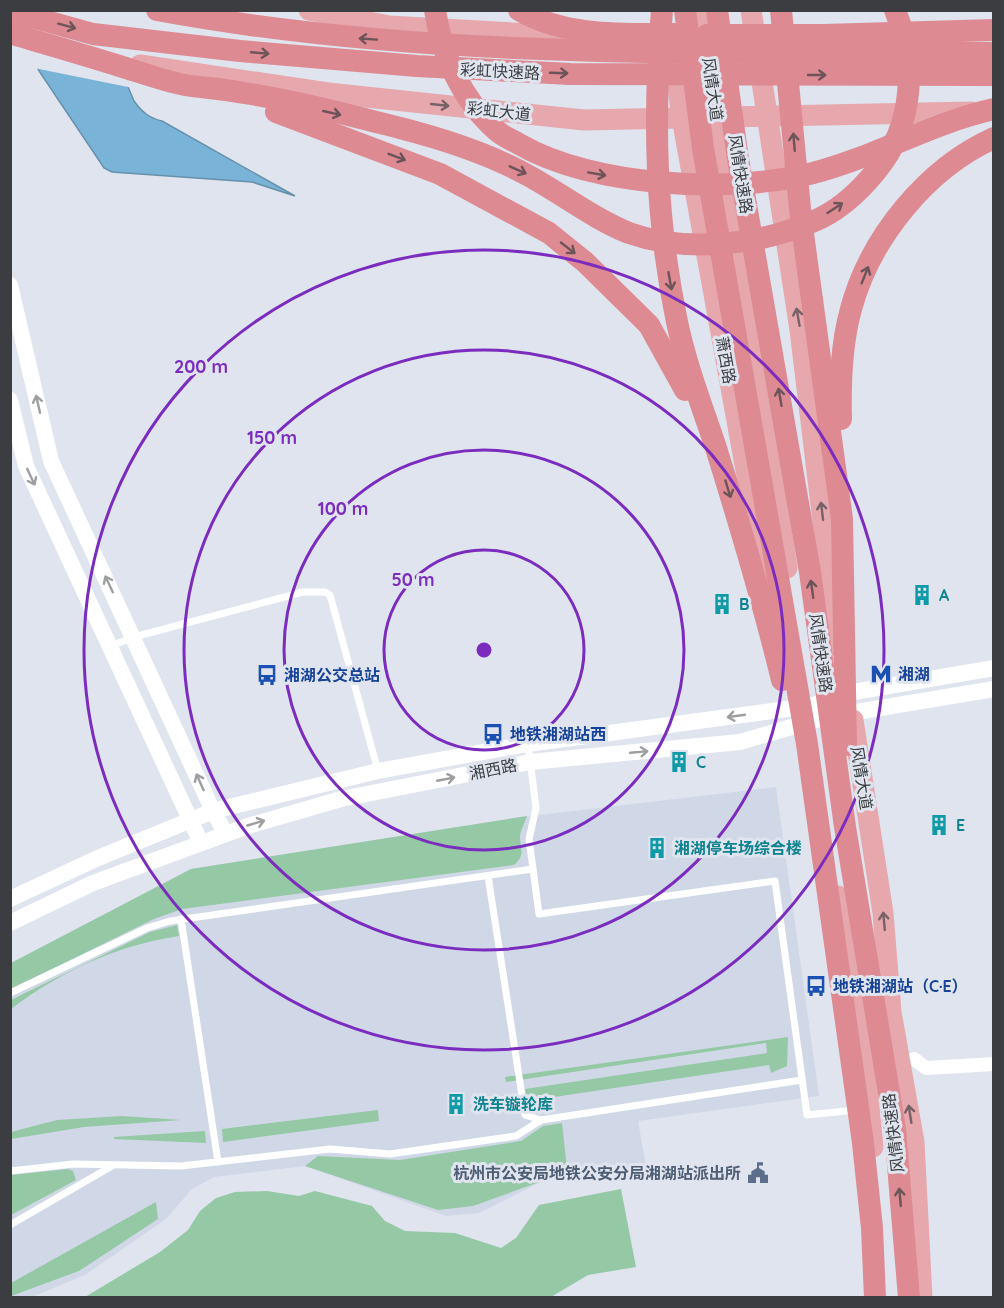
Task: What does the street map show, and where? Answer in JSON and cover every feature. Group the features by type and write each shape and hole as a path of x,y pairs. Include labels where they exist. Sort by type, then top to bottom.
{"highway":[{"name":"彩虹快速路","path":"157,10 253,27 343,38 436,44 682,52 993,53"},
{"path":"435,10 446,55 463,90 496,131 538,155 584,171 630,180 736,183 811,174 849,162 941,126 993,110"},
{"path":"519,10 537,20 557,26 604,32 824,35 993,30"},
{"path":"662,10 656,94 656,164 660,224 677,324 690,373 756,578 788,706 813,851 837,964"},
{"name":"风情快速路","path":"685,10 703,148 807,744 863,1143 877,1298"},
{"name":"风情快速路","path":"717,10 738,159 810,573 845,827 895,1129 909,1298"},
{"path":"781,10 801,219 842,519"},
{"path":"182,85 246,93 402,129 459,146 524,173 629,233 686,243 748,240 814,222 840,206 864,185 883,163 899,133 909,84 907,48 895,10"},
{"name":"彩虹快速路","path":"10,11 93,34 240,51 417,66 570,74 993,75"},
{"path":"12,36 267,109 440,174 549,233 585,261 649,325 715,447"},
{"path":"845,827 846,712 840,371 851,307 874,252 903,213 933,178 970,149 993,138"}],"main road":[{"path":"309,10 389,26 516,35 707,42 993,40"},
{"name":"萧西路","path":"668,10 682,118 772,613 797,717"},
{"name":"风情大道","path":"704,10 717,117 750,328"},
{"path":"751,10 766,115"},
{"name":"彩虹大道","path":"12,36 132,64 328,93 584,120 993,110"},
{"name":"风情大道","path":"766,115 800,330 833,625 850,703 883,913 891,1012 914,1142 922,1298"},
{"path":"735,410 750,328"},
{"path":"750,328 796,630 797,717 857,986 878,1204 877,1298"},
{"path":"825,710 839,805 862,921 891,1012"}],"street":[{"path":"10,285 51,461 213,812 226,834"},
{"path":"10,400 26,466 201,843"},
{"name":"湘西路","path":"10,899 98,858 213,812 378,771 528,744 797,717 993,668"},
{"name":"湘西路","path":"850,703 993,689"},
{"name":"湘西路","path":"10,923 93,883 226,834 341,799 530,762 740,742 797,717"},
{"path":"914,1059 926,1068 993,1064"}],"lane":[{"path":"111,646 134,637 303,592 325,592 330,595 333,605 378,771"},
{"path":"528,744 536,808 529,839 539,914 775,881 807,1115 870,1109"},
{"path":"10,993 147,928 181,919 533,869"},
{"path":"488,876 525,1115 541,1120"},
{"path":"181,919 218,1162"},
{"path":"10,1171 73,1164 182,1166 330,1149 390,1154 516,1136 541,1120 802,1080"},
{"path":"10,1225 114,1164"}],"shaded area":[{"path":"776,787 819,1096 638,1121 647,1172 545,1180 479,1213 446,1216 305,1166 214,1177 192,1189 166,1219 85,1275 32,1297 11,1298 11,963 191,869 514,818"}],"green space":[{"path":"527,816 520,836 522,852 514,865 182,909 154,919 11,989 11,963 191,869"},
{"path":"177,925 179,936 133,946 90,962 49,983 11,1009 11,1000 150,932"},
{"path":"788,1037 787,1066 771,1073 769,1065 527,1101 525,1089 767,1053 766,1043 506,1082 505,1077"},
{"path":"378,1110 379,1121 223,1142 222,1129"},
{"path":"122,1116 181,1120 84,1127 11,1139 11,1132 57,1120"},
{"path":"562,1123 568,1178 545,1180 473,1206 438,1210 305,1166 318,1156 400,1160 521,1141 543,1126"},
{"path":"205,1131 206,1143 114,1139 114,1137"},
{"path":"68,1169 73,1171 76,1180 11,1215 11,1175"},
{"path":"621,1189 636,1267 588,1275 551,1297 85,1297 160,1252 188,1230 200,1211 216,1198 235,1192 267,1191 299,1196 315,1191 372,1206 385,1221 405,1231 455,1233 501,1248 516,1238 539,1205"},
{"path":"156,1202 158,1219 79,1271 11,1296 11,1283"}],"water":[{"path":"13,11 96,11 134,101 143,111 295,196 252,182 112,172 104,168 39,71"}],"pier":[{"path":"11,10 100,10 133,88 34,68"}],"place":[{"name":"A","path":"922,595"},
{"name":"B","path":"722,604"},
{"name":"湘湖","path":"881,674"},
{"name":"湘湖公交总站","path":"267,675"},
{"name":"地铁湘湖站西","path":"493,734"},
{"name":"C","path":"679,762"},
{"name":"E","path":"939,825"},
{"name":"湘湖停车场综合楼","path":"657,848"},
{"name":"地铁湘湖站（C·E）","path":"816,986"},
{"name":"洗车镟轮库","path":"456,1104"},
{"name":"杭州市公安局地铁公安分局湘湖站派出所","path":"758,1173"}]}
